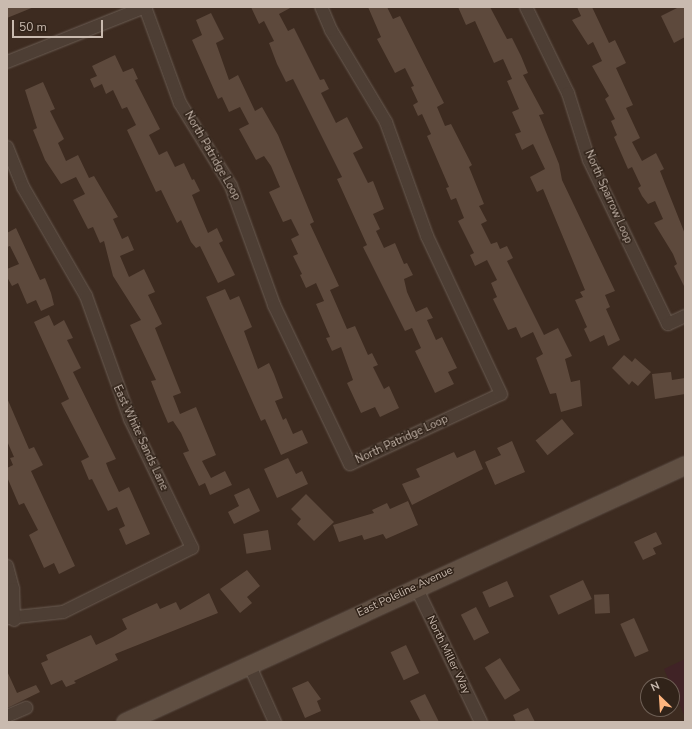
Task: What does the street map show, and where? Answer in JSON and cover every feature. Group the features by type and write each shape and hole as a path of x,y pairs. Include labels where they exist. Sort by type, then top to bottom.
{"main road":[{"name":"East Poleline Avenue","path":"125,722 416,587 685,465"}],"street":[{"name":"North Patridge Loop","path":"145,7 180,103 231,186 274,305 350,464 501,394 427,236 386,122 331,30 321,7"},
{"path":"7,62 145,7"},
{"name":"North Sparrow Loop","path":"526,7 568,93 589,160 668,324 685,316"},
{"name":"East White Sands Lane","path":"7,147 23,187 86,296 130,419 192,548 63,612 10,619"},
{"path":"7,566 13,589 10,619"},
{"name":"North Miller Way","path":"416,587 481,722"},
{"path":"249,664 275,722"},
{"path":"7,716 26,708"}],"shaded area":[{"path":"685,659 685,717 680,706 680,677 668,677 664,669"}],"building":[{"path":"7,7 34,7 7,18"},
{"path":"251,7 292,7 279,14 288,31 294,28 320,80 324,79 329,89 321,93 336,123 347,117 363,148 353,153 368,183 373,181 384,209 373,214 380,229 376,231 384,248 395,243 404,264 407,263 413,275 404,279 407,292 416,312 427,307 433,318 427,320 436,340 442,337 457,368 448,372 454,384 435,393 415,351 421,348 412,328 405,331 363,247 367,245 337,179 342,177 293,79 286,82 277,64 269,43 274,41 264,21 259,24"},
{"path":"368,7 387,7 393,19 400,16 444,103 437,107 445,126 451,124 472,165 469,167 484,204 479,206 487,221 481,224 491,244 497,242 500,249 507,246 513,258 507,261 544,335 558,328 572,356 565,359 571,382 580,380 582,406 561,412 556,393 550,394 536,358 543,354 533,332 521,338 516,327 508,330 493,299 497,297 491,283 497,280 487,260 475,266 470,255 474,253 458,221 464,218 456,198 451,200 446,188 449,187 427,136 431,134 422,114 418,116 413,105 418,102 411,87 414,86 405,68 395,73 377,39 381,37"},
{"path":"458,7 490,7 507,39 512,38 521,56 528,73 523,75 544,114 539,115 559,164 562,180 615,291 605,295 610,307 606,309 620,340 608,346 604,335 590,342 584,329 587,327 575,300 583,297 580,292 585,290 543,189 537,192 530,177 545,169 533,144 522,150 515,134 521,132 512,112 519,109 507,81 512,79 503,59 494,63 475,21 466,25"},
{"path":"577,7 592,7 609,43 615,40 626,63 616,68 633,105 626,108 640,138 632,142 642,161 656,153 664,169 660,171 685,234 685,288 674,266 677,264 673,254 654,223 663,219 655,201 648,204 642,196 638,188 641,186 632,167 628,169 614,137 617,135 611,121 615,119 605,99 609,96 592,66 602,61 593,42 588,45 572,20 581,16"},
{"path":"679,7 685,7 685,37 674,43 661,16"},
{"path":"211,13 224,39 216,43 229,80 238,75 255,111 262,107 278,135 314,222 310,224 339,286 330,290 347,329 355,326 368,355 372,353 378,365 373,367 384,389 389,386 399,408 380,417 375,407 361,413 347,383 353,380 341,347 332,351 326,338 330,337 316,304 324,301 316,283 306,288 300,275 302,274 293,256 298,254 291,239 299,235 291,219 283,222 269,192 280,187 271,166 264,156 256,160 239,129 249,124 240,107 229,112 222,97 218,99 192,40 202,35 196,20"},
{"path":"115,55 123,72 133,68 138,79 135,80 160,129 149,135 159,155 167,151 175,167 184,163 192,180 194,179 200,191 192,195 199,212 208,233 217,228 223,241 219,243 235,275 218,283 200,246 196,248 191,242 181,220 177,223 161,190 156,192 127,130 136,125 127,107 122,109 113,90 106,94 102,84 94,88 90,79 97,76 92,66"},
{"path":"43,82 55,109 50,111 64,139 58,143 66,161 78,155 89,178 94,176 118,217 113,219 122,239 128,236 134,250 120,256 129,277 144,269 155,292 148,295 162,324 155,328 181,393 173,396 180,414 196,407 216,455 202,461 211,478 225,471 232,485 210,495 205,483 199,486 183,453 189,451 181,433 173,421 168,423 162,409 151,381 156,380 130,325 141,320 113,276 104,241 100,243 93,227 88,229 73,200 85,194 76,177 61,184 45,160 33,130 37,128 25,90"},
{"path":"16,228 40,280 45,278 51,293 54,305 41,311 36,300 27,304 18,283 12,286 7,277 7,269 19,264 10,246 7,247 7,233"},
{"path":"225,289 230,300 239,296 252,327 244,331 258,369 269,363 274,374 283,398 275,401 283,420 286,418 293,434 302,430 308,443 281,455 265,419 261,421 206,297"},
{"path":"49,315 54,326 64,320 73,338 67,340 81,368 73,372 116,459 106,463 109,471 119,492 129,487 150,534 126,545 119,529 125,526 117,507 108,511 92,479 89,480 81,461 89,457 61,403 69,399 34,322"},
{"path":"624,355 632,362 635,358 651,372 638,386 632,381 629,385 612,368"},
{"path":"671,372 672,380 685,378 685,394 655,399 652,374"},
{"path":"7,398 29,449 34,447 43,465 31,471 75,566 59,574 54,563 44,568 29,535 38,530 24,503 19,505 7,477 7,468 13,465 10,458 14,457 7,441"},
{"path":"562,419 574,434 548,455 536,440"},
{"path":"512,441 525,472 495,485 485,462 501,455 497,448"},
{"path":"475,450 483,469 412,505 402,484 420,477 416,469 454,452 457,458"},
{"path":"288,458 296,474 302,471 308,484 277,498 264,469"},
{"path":"249,488 260,511 234,524 228,512 239,506 234,495"},
{"path":"306,494 334,522 314,541 297,524 301,519 291,509"},
{"path":"408,501 418,525 386,539 383,534 364,540 362,535 339,542 333,525 374,513 372,510 387,503 390,509"},
{"path":"268,530 271,550 246,554 243,534"},
{"path":"656,532 662,544 653,548 656,554 643,560 634,542"},
{"path":"247,570 260,586 247,597 252,603 240,613 220,589"},
{"path":"583,580 592,599 558,615 549,596"},
{"path":"507,581 514,597 489,608 482,592"},
{"path":"209,593 218,613 115,654 118,660 74,681 76,683 66,687 62,680 51,685 41,663 48,660 46,655 91,635 96,645 127,629 122,619 157,603 160,609 176,602 180,610"},
{"path":"609,594 610,613 595,614 594,595"},
{"path":"476,607 489,633 474,641 461,615"},
{"path":"634,618 649,651 635,657 620,624"},
{"path":"406,645 419,673 404,680 391,652"},
{"path":"500,658 520,690 505,700 485,668"},
{"path":"7,671 17,693 36,685 40,692 7,708"},
{"path":"308,681 321,699 317,701 321,711 305,718 292,688"},
{"path":"425,694 439,722 421,722 410,701"},
{"path":"528,708 535,722 516,722 513,715"}]}
